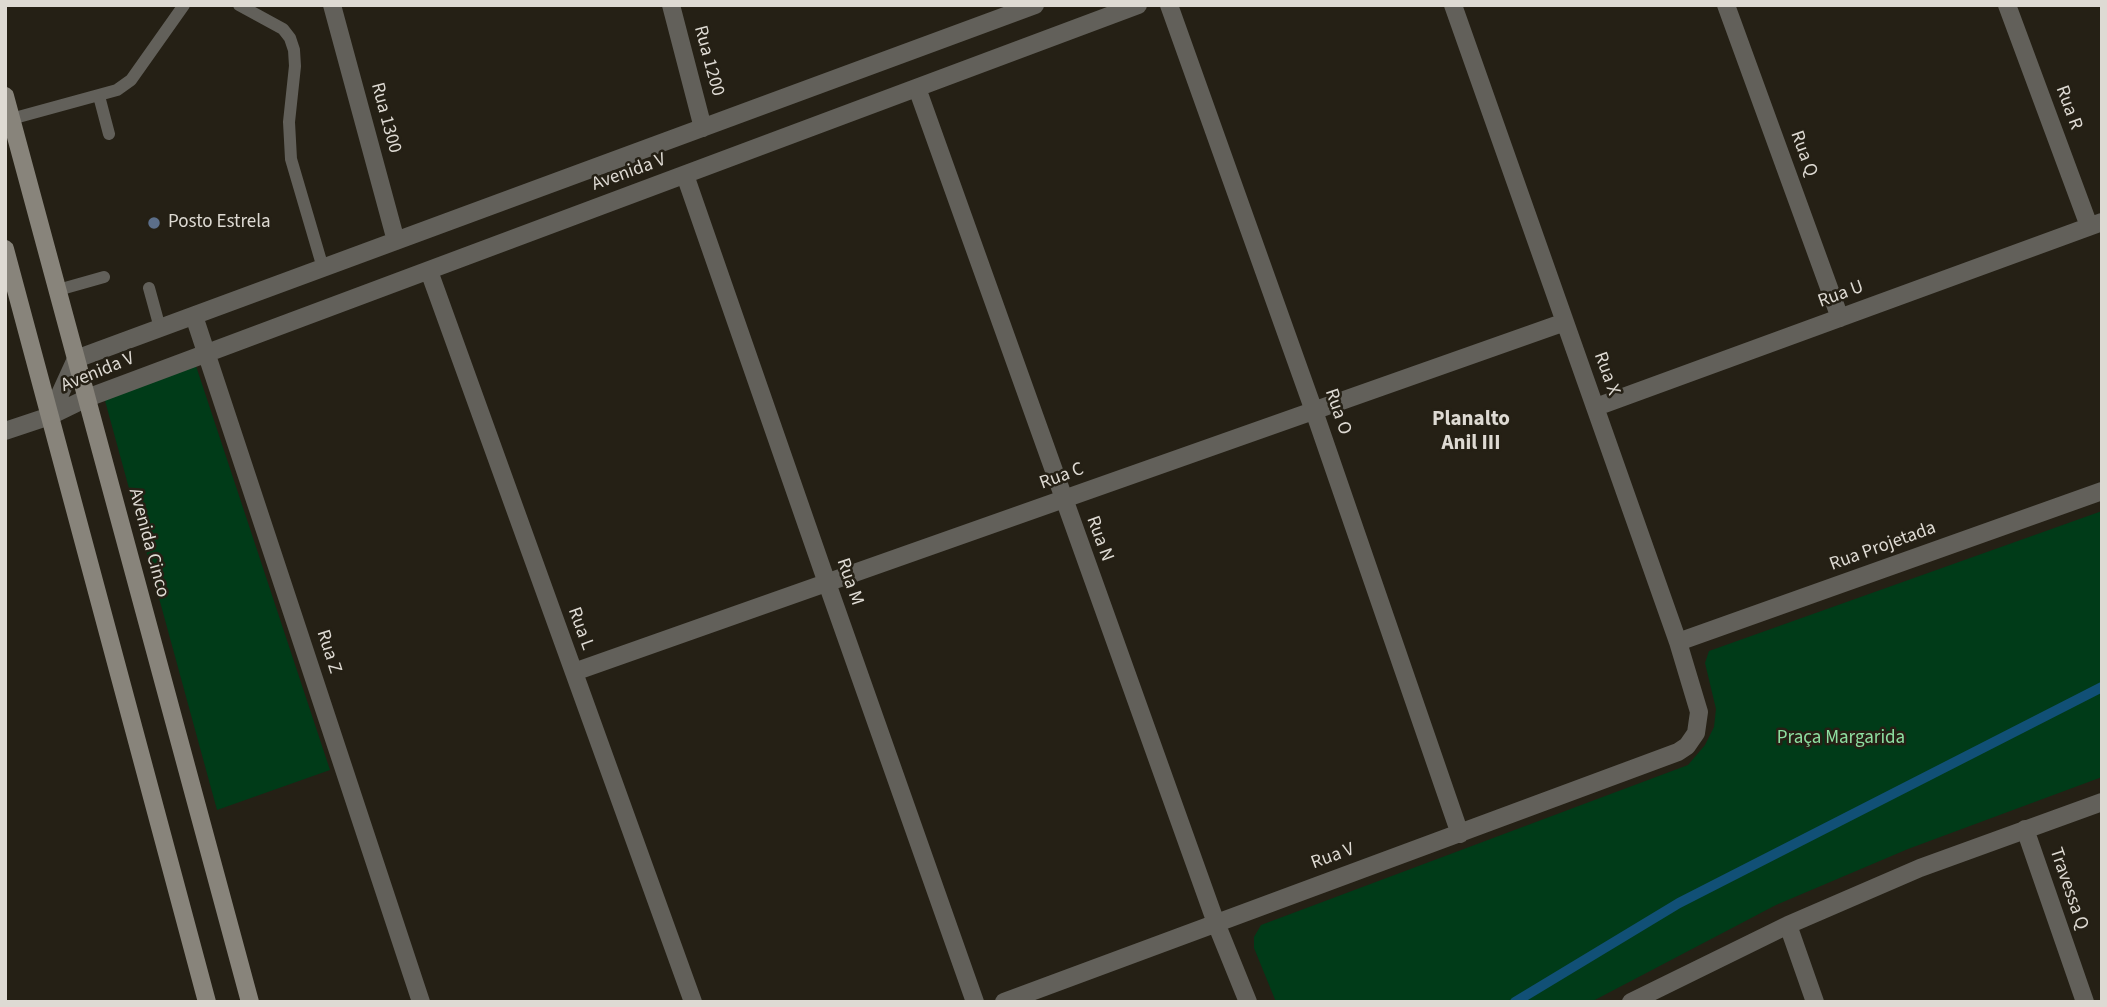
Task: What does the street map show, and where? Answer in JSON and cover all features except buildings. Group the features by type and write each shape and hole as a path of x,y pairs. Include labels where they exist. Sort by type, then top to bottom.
{"main road":[{"name":"Avenida Cinco","path":"5,96 250,1002"},
{"path":"5,249 207,1002"}],"street":[{"name":"Rua 1300","path":"332,5 396,241"},
{"name":"Rua 1200","path":"671,5 703,128"},
{"name":"Avenida V","path":"50,416 87,398 1138,5"},
{"name":"Rua O","path":"1169,5 1314,411 1460,834"},
{"name":"Rua X","path":"1453,5 1678,642 1699,712 1696,733 1687,746 1678,752"},
{"name":"Rua Q","path":"1726,5 1840,318"},
{"name":"Rua R","path":"2007,5 2096,224"},
{"name":"Avenida V","path":"50,416 76,359 1029,6"},
{"name":"Rua N","path":"917,88 1216,923 1248,1002"},
{"name":"Rua M","path":"685,175 975,1002"},
{"name":"Rua U","path":"1596,407 2096,224"},
{"name":"Rua L","path":"429,271 693,1002"},
{"name":"Rua Z","path":"194,316 421,1002"},
{"name":"Rua C","path":"574,672 1565,322"},
{"path":"5,431 50,416"},
{"name":"Rua Projetada","path":"1678,642 2102,491"},
{"name":"Rua V","path":"1004,1002 1678,752"},
{"path":"1630,1002 1788,925 1920,868 2102,802"},
{"name":"Travessa Q","path":"2025,829 2085,1002"},
{"path":"1788,925 1815,1002"}],"lane":[{"path":"11,118 117,90 131,80 184,5"},
{"path":"239,5 283,29 294,50 289,122 291,159 323,268"},
{"path":"99,96 109,134"},
{"path":"58,290 104,277"},
{"path":"149,288 159,328"}],"green space":[{"path":"196,366 330,770 217,810 104,397"},
{"name":"Praça Margarida","path":"2102,511 2102,777 1908,849 1776,905 1591,1002 1276,1002 1254,948 1254,937 1261,925 1688,765 1705,745 1714,727 1716,709 1705,663 1709,651"}],"waterway":[{"path":"1515,1002 1679,903 2102,687"}],"place":[{"name":"Posto Estrela","path":"154,223"}],"district":[{"name":"Planalto Anil III","path":"1471,432"}]}
